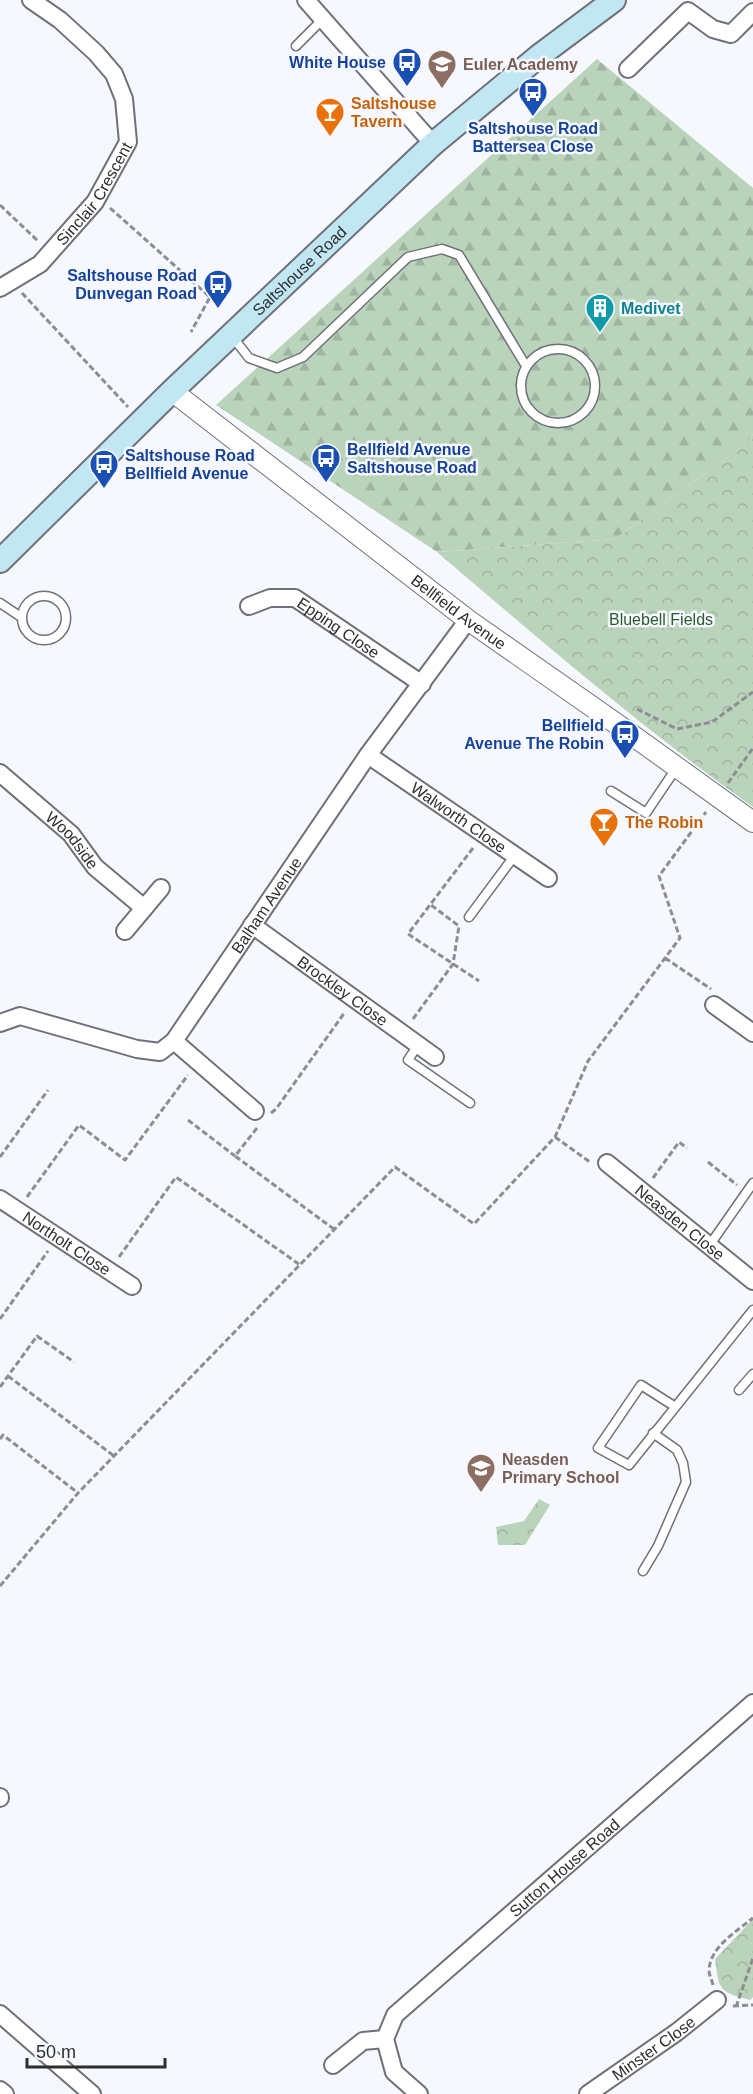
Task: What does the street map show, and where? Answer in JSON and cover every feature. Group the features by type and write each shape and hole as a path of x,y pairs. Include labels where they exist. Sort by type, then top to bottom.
{"main road":[{"name":"Saltshouse Road","path":"0,561 172,391 433,144 538,56 614,0"}],"street":[{"name":"Sinclair Crescent","path":"5,285 40,264 51,252 97,197 128,142 124,99 114,74 96,53 60,20 31,0"},
{"path":"306,0 433,144"},
{"path":"628,69 688,11 713,29 731,34 753,12"},
{"name":"Bellfield Avenue","path":"172,391 468,620 753,822"},
{"name":"Epping Close","path":"249,606 270,598 295,598 422,684"},
{"name":"Balham Avenue","path":"174,1041 368,755 468,620"},
{"name":"Walworth Close","path":"368,755 548,878"},
{"name":"Woodside","path":"0,773 71,834 94,867 144,908"},
{"path":"125,931 161,888"},
{"name":"Brockley Close","path":"252,925 435,1057"},
{"path":"714,1005 753,1033"},
{"path":"0,1023 20,1016 137,1049 160,1053 174,1041 261,1114"},
{"name":"Neasden Close","path":"607,1163 753,1281"},
{"name":"Northolt Close","path":"0,1199 132,1286"},
{"name":"Sutton House Road","path":"385,2039 395,2015 753,1703"},
{"name":"Minster Close","path":"588,2094 677,2032 717,2000"},
{"path":"0,2014 92,2094"},
{"path":"333,2066 363,2041 385,2039 394,2072 419,2094"},
{"path":"0,2090 5,2094"}],"lane":[{"path":"296,46 324,19"},
{"path":"231,335 249,358 277,368 303,357 408,257 442,249 459,255 526,366 521,384 524,402 531,412 542,420 554,423 566,422 578,417 587,409 593,398 595,386 588,363 579,355 568,350 545,351 534,357 526,366"},
{"path":"0,603 21,617 25,632 31,637 46,641 60,635 66,621 63,607 46,596 27,604 21,617"},
{"path":"611,791 646,813 677,767"},
{"path":"469,917 515,855"},
{"path":"418,1045 408,1060 470,1103"},
{"path":"709,1245 753,1183"},
{"path":"674,1406 641,1385 598,1448 629,1465 753,1310"},
{"path":"739,1390 753,1374"},
{"path":"643,1571 658,1546 686,1482 683,1463 677,1450 653,1433"}],"path":[{"path":"97,197 210,297 191,332"},
{"path":"0,205 51,252"},
{"path":"5,285 128,406 123,413"},
{"path":"637,709 677,729 712,722 753,692"},
{"path":"0,1586 78,1493 395,1167 474,1224 555,1137 588,1061 680,938 659,876 753,748"},
{"path":"478,981 408,934 483,834"},
{"path":"410,1023 453,964 459,926 431,905"},
{"path":"665,958 711,990 714,1005"},
{"path":"235,1156 261,1114 276,1108 354,998"},
{"path":"18,1211 79,1125 125,1160 198,1061"},
{"path":"0,1157 48,1089"},
{"path":"166,1104 171,1107"},
{"path":"188,1120 335,1230"},
{"path":"555,1137 598,1167 607,1163"},
{"path":"643,1192 679,1142 687,1148"},
{"path":"708,1162 747,1192"},
{"path":"109,1271 176,1177 300,1265"},
{"path":"0,1319 58,1237"},
{"path":"0,1387 37,1336 74,1362"},
{"path":"8,1376 114,1456"},
{"path":"0,1438 3,1435 78,1493"},
{"path":"717,2000 709,1971 712,1958 724,1942 753,1918"},
{"path":"736,2007 753,1958"}],"green space":[{"path":"597,59 753,188 753,434 747,443 615,539 437,552 216,405"},
{"name":"Bluebell Fields","path":"753,434 753,807 632,715 437,552 615,539 747,443"},
{"path":"539,1499 550,1505 525,1545 498,1545 496,1527 524,1521"},
{"path":"753,1919 753,1997 750,2000 732,1995 722,1988 715,1959"}],"place":[{"name":"White House","path":"407,88"},
{"name":"Euler Academy","path":"442,90"},
{"name":"Saltshouse Road Battersea Close","path":"533,118"},
{"name":"Saltshouse Tavern","path":"330,138"},
{"name":"Saltshouse Road Dunvegan Road","path":"218,310"},
{"name":"Medivet","path":"600,334"},
{"name":"Bellfield Avenue Saltshouse Road","path":"326,484"},
{"name":"Saltshouse Road Bellfield Avenue","path":"104,490"},
{"name":"Bellfield Avenue The Robin","path":"625,760"},
{"name":"The Robin","path":"604,848"},
{"name":"Neasden Primary School","path":"481,1494"}]}
